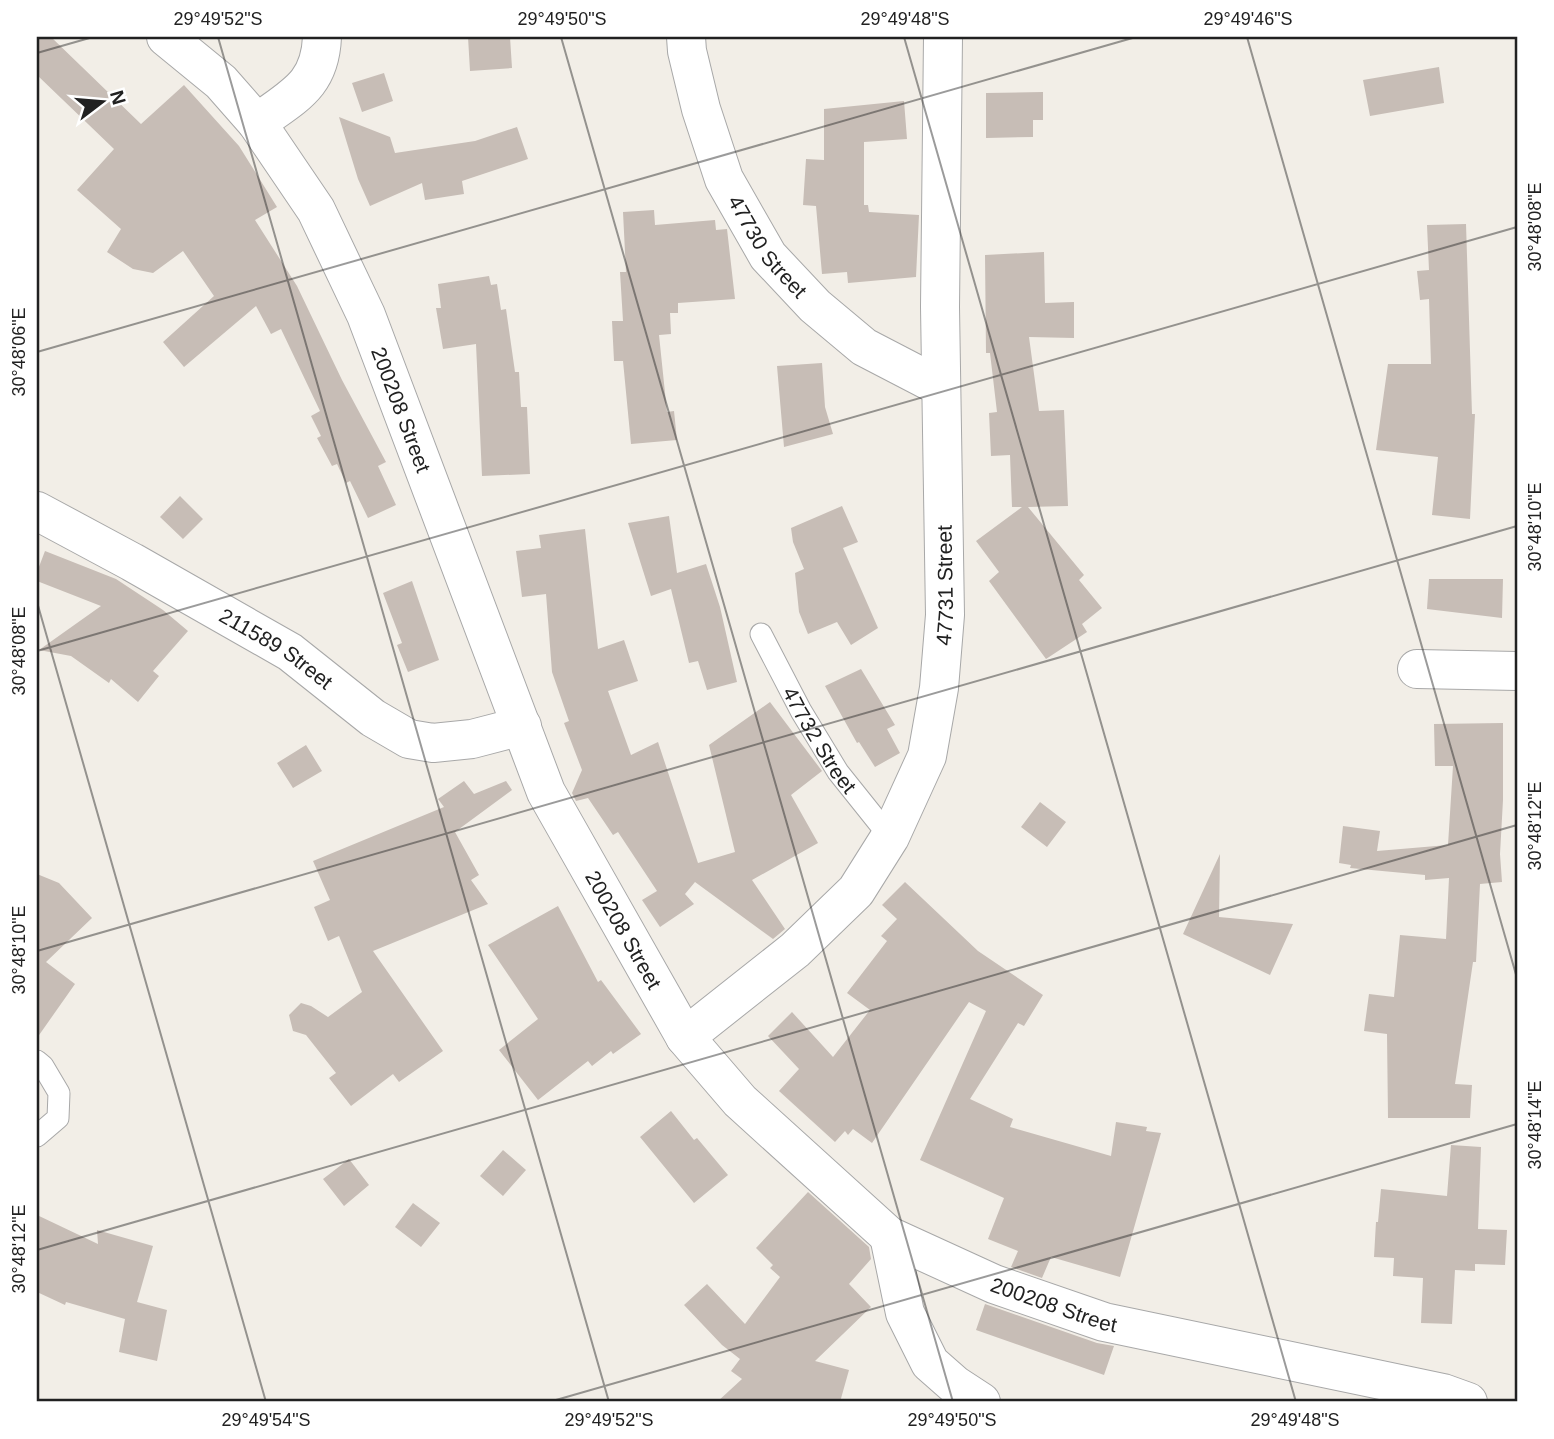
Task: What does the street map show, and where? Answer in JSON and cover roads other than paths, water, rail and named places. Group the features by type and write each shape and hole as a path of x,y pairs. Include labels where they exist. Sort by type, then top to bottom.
{"street":[{"name":"200208 Street","path":"166,37 220,82 257,123 316,210 366,314 546,792 685,1037 740,1101 889,1236 994,1284 1104,1322 1443,1393 1468,1402"},
{"path":"257,123 310,83 321,57 323,37"},
{"name":"47730 Street","path":"687,37 687,51 701,108 724,179 768,256 815,306 864,347 940,387"},
{"name":"47731 Street","path":"685,1037 795,950 856,891 890,837 927,756 939,688 945,615 940,387 943,37"},
{"name":"211589 Street","path":"37,511 290,652 373,718 409,739 433,743 472,738 522,726"},
{"path":"1418,670 1517,671"},
{"path":"889,1236 905,1313 930,1363 955,1385 981,1402"}],"lane":[{"name":"47732 Street","path":"761,634 801,710 838,772 890,837"},
{"path":"37,1061 43,1066 59,1093 58,1118 37,1136"}]}
